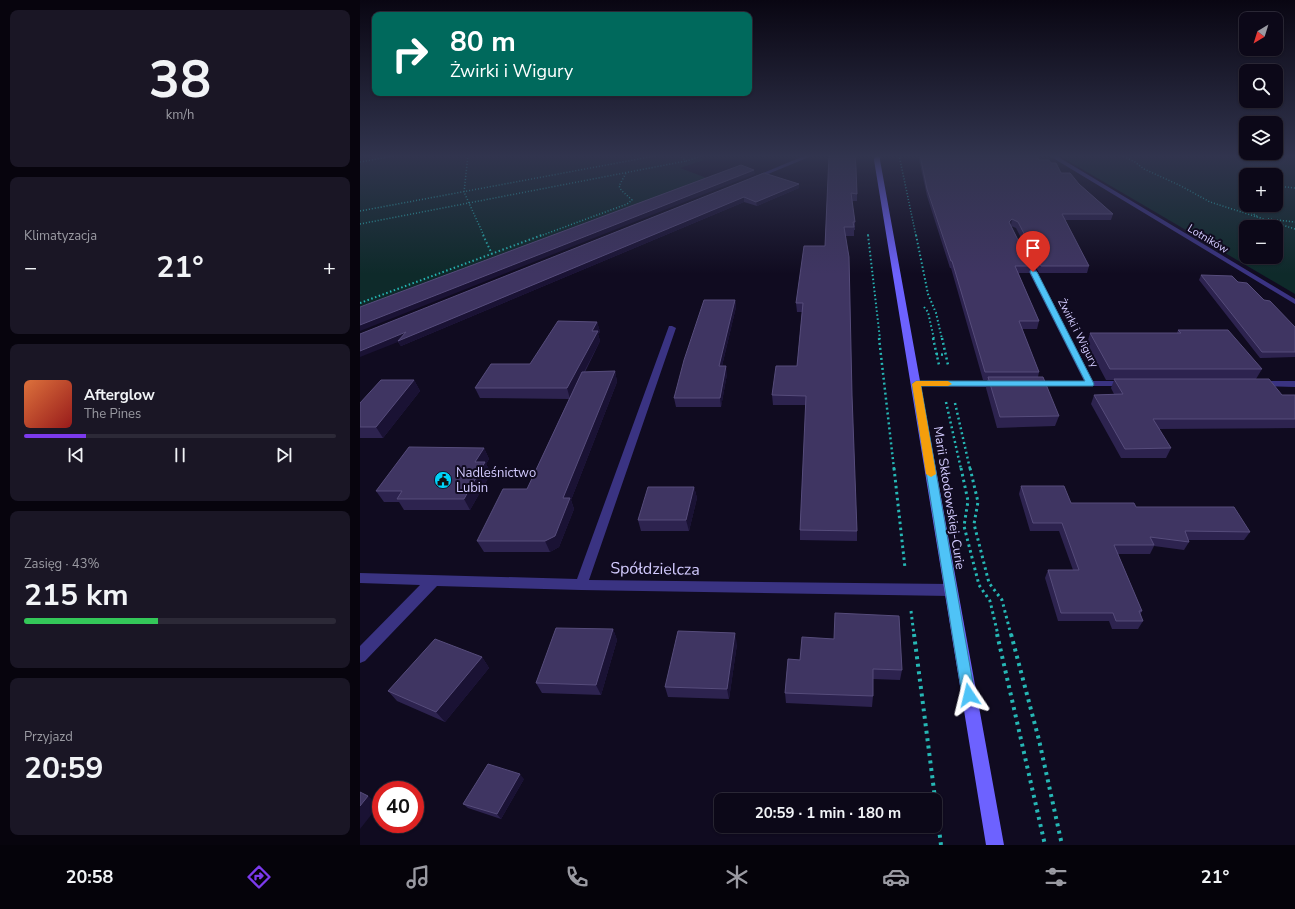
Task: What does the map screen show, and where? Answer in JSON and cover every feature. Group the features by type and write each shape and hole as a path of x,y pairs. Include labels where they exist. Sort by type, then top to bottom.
{"street":[{"name":"Marii Skłodowskiej-Curie","path":"884,194 950,590 995,845"},
{"name":"Lotników","path":"1114,194 1295,302"},
{"name":"Żwirki i Wigury","path":"1019,244 1090,384"},
{"path":"581,585 672,328"},
{"name":"Żwirki i Wigury","path":"916,384 1137,384"},
{"path":"1248,384 1295,384"},
{"name":"Spółdzielcza","path":"360,578 581,585 950,590"},
{"path":"360,656 433,581"}],"path":[{"path":"360,211 451,194"},
{"path":"465,194 492,254"},
{"path":"360,224 512,194"},
{"path":"360,302 627,204 632,200 625,194"},
{"path":"907,194 928,294 936,312 968,501 964,526 980,585 990,601 1045,845"},
{"path":"1196,194 1210,202 1295,229"},
{"path":"905,204 911,230"},
{"path":"1251,212 1262,218 1295,222"},
{"path":"867,230 908,589 941,845"},
{"path":"924,306 928,312 978,502 974,524 989,583 1002,600 1038,740 1062,845"}],"green space":[{"path":"360,194 674,194 360,313"},
{"path":"1125,194 1239,194 1239,212 1283,212 1283,194 1295,194 1295,294 1244,264 1283,264 1283,220 1239,220 1239,261"}],"building":[{"path":"662,194 692,194 360,325 360,307"},
{"path":"710,194 774,194 756,202 744,197 398,341 406,332 360,351 360,334"},
{"path":"827,194 851,194 855,222 853,222 854,227 844,227 849,257 857,531 800,530 806,396 772,395 776,366 797,366 803,303 796,303 804,246 825,246"},
{"path":"929,194 1091,194 1113,214 1062,214 1089,266 1041,266 1018,222 1012,219 1009,222 1031,266 1015,266 1039,321 1019,321 1039,372 985,372"},
{"path":"1201,275 1232,276 1238,282 1247,283 1264,300 1270,301 1295,327 1295,352 1262,352"},
{"path":"704,300 735,300 719,366 726,366 720,398 674,398 684,360"},
{"path":"558,321 597,322 592,331 598,331 567,388 475,388 491,364 530,364"},
{"path":"1178,330 1228,330 1262,369 1110,369 1090,333 1181,333"},
{"path":"615,371 563,498 570,498 555,536 545,541 477,541 503,489 527,489 582,372"},
{"path":"988,377 1043,377 1059,416 1000,417"},
{"path":"1114,379 1269,379 1282,395 1295,395 1295,419 1153,419 1171,448 1125,449 1094,395 1123,394"},
{"path":"381,380 414,380 376,427 360,427 360,403"},
{"name":"Nadleśnictwo Lubin","path":"409,447 484,448 475,462 485,462 464,499 397,499 402,491 376,491"},
{"path":"1021,486 1064,486 1071,503 1134,503 1136,507 1234,507 1250,532 1185,531 1189,542 1150,537 1154,545 1114,545 1142,611 1139,611 1143,621 1116,621 1113,613 1061,613 1048,570 1079,570 1062,523 1033,523"},
{"path":"648,487 694,487 686,520 638,520"},
{"path":"835,613 899,616 902,670 873,669 873,696 785,693 788,659 800,660 802,637 834,639"},
{"path":"556,628 613,629 596,685 536,683"},
{"path":"678,631 735,633 727,689 665,687"},
{"path":"435,639 482,657 436,712 388,691"},
{"path":"488,764 520,774 497,814 463,804"},
{"path":"360,792 368,796 360,806"}],"slow traffic":[{"path":"931,474 916,384 948,384"}],"place":[{"name":"Nadleśnictwo Lubin","path":"443,480"}],"route":[{"path":"969,695 916,384 1090,384 1033,272"}]}
